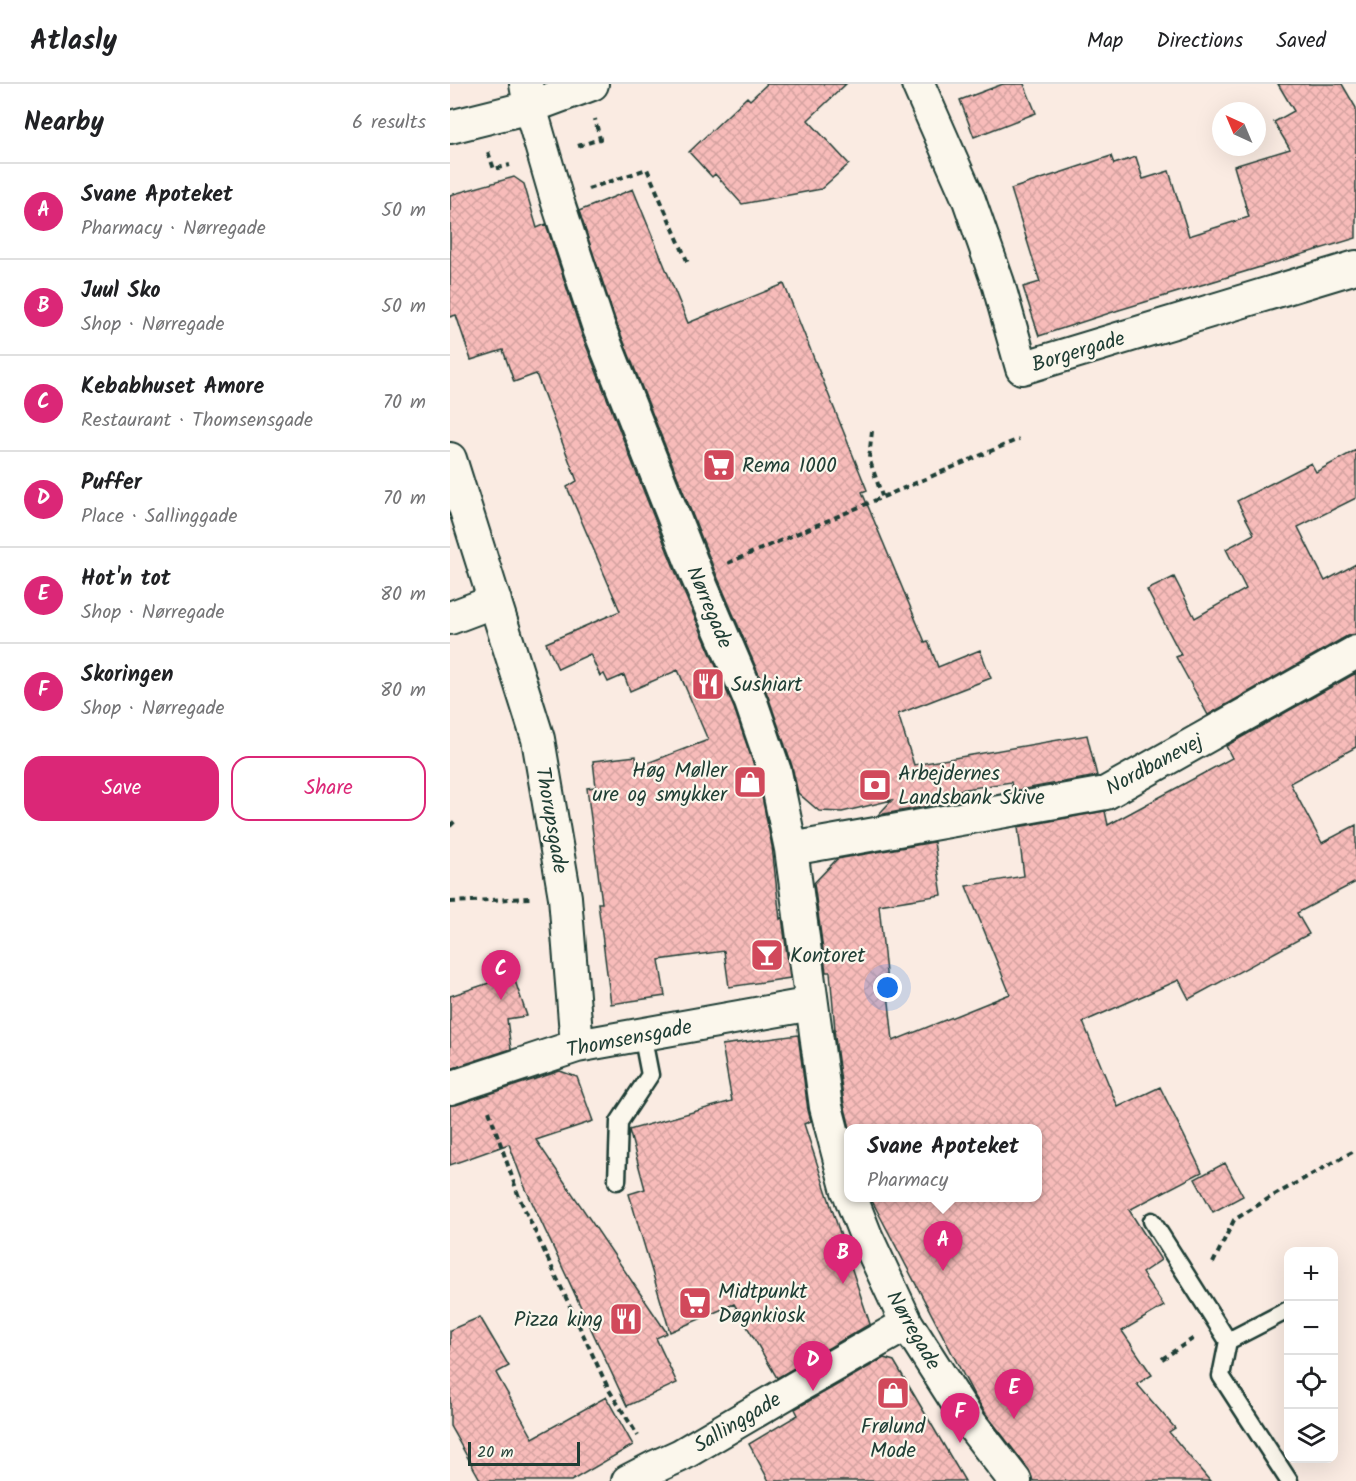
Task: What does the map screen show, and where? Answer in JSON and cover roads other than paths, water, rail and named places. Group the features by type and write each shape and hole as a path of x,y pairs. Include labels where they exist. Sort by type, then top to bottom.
{"street":[{"path":"450,127 528,96 592,84"},
{"name":"Borgergade","path":"918,84 969,200 998,283 1022,368 1356,267"},
{"name":"Nørregade","path":"528,96 557,200 599,328 697,576 752,702 775,772 791,849 826,1107 844,1180"},
{"name":"Thorupsgade","path":"450,459 538,739 565,897 577,1046"},
{"path":"450,618 495,602"},
{"name":"Nordbanevej","path":"791,849 1106,792 1356,652"},
{"name":"Thomsensgade","path":"464,1083 577,1046 812,1004"},
{"name":"Nørregade","path":"853,1202 866,1236 907,1324 972,1424 1015,1481"},
{"name":"Sallinggade","path":"628,1481 681,1455 907,1324"}],"lane":[{"path":"617,1181 619,1122 650,1075 642,1034"},
{"path":"1152,1221 1228,1341 1221,1376 1289,1481"},
{"path":"1228,1341 1284,1312"}],"place":[{"name":"Rema 1000","path":"719,465"},
{"name":"Sushiart","path":"708,684"},
{"name":"Høg Møller ure og smykker","path":"750,782"},
{"name":"Arbejdernes Landsbank Skive","path":"875,785"},
{"name":"Kontoret","path":"767,955"},
{"name":"Kebabhuset Amore","path":"501,1000"},
{"name":"Svane Apoteket","path":"943,1271"},
{"name":"Juul Sko","path":"843,1284"},
{"name":"Midtpunkt Døgnkiosk","path":"695,1303"},
{"name":"Pizza king","path":"626,1319"},
{"name":"Puffer","path":"813,1391"},
{"name":"Frølund Mode","path":"893,1393"},
{"name":"Hot'n tot","path":"1014,1419"},
{"name":"Skoringen","path":"960,1443"}]}
